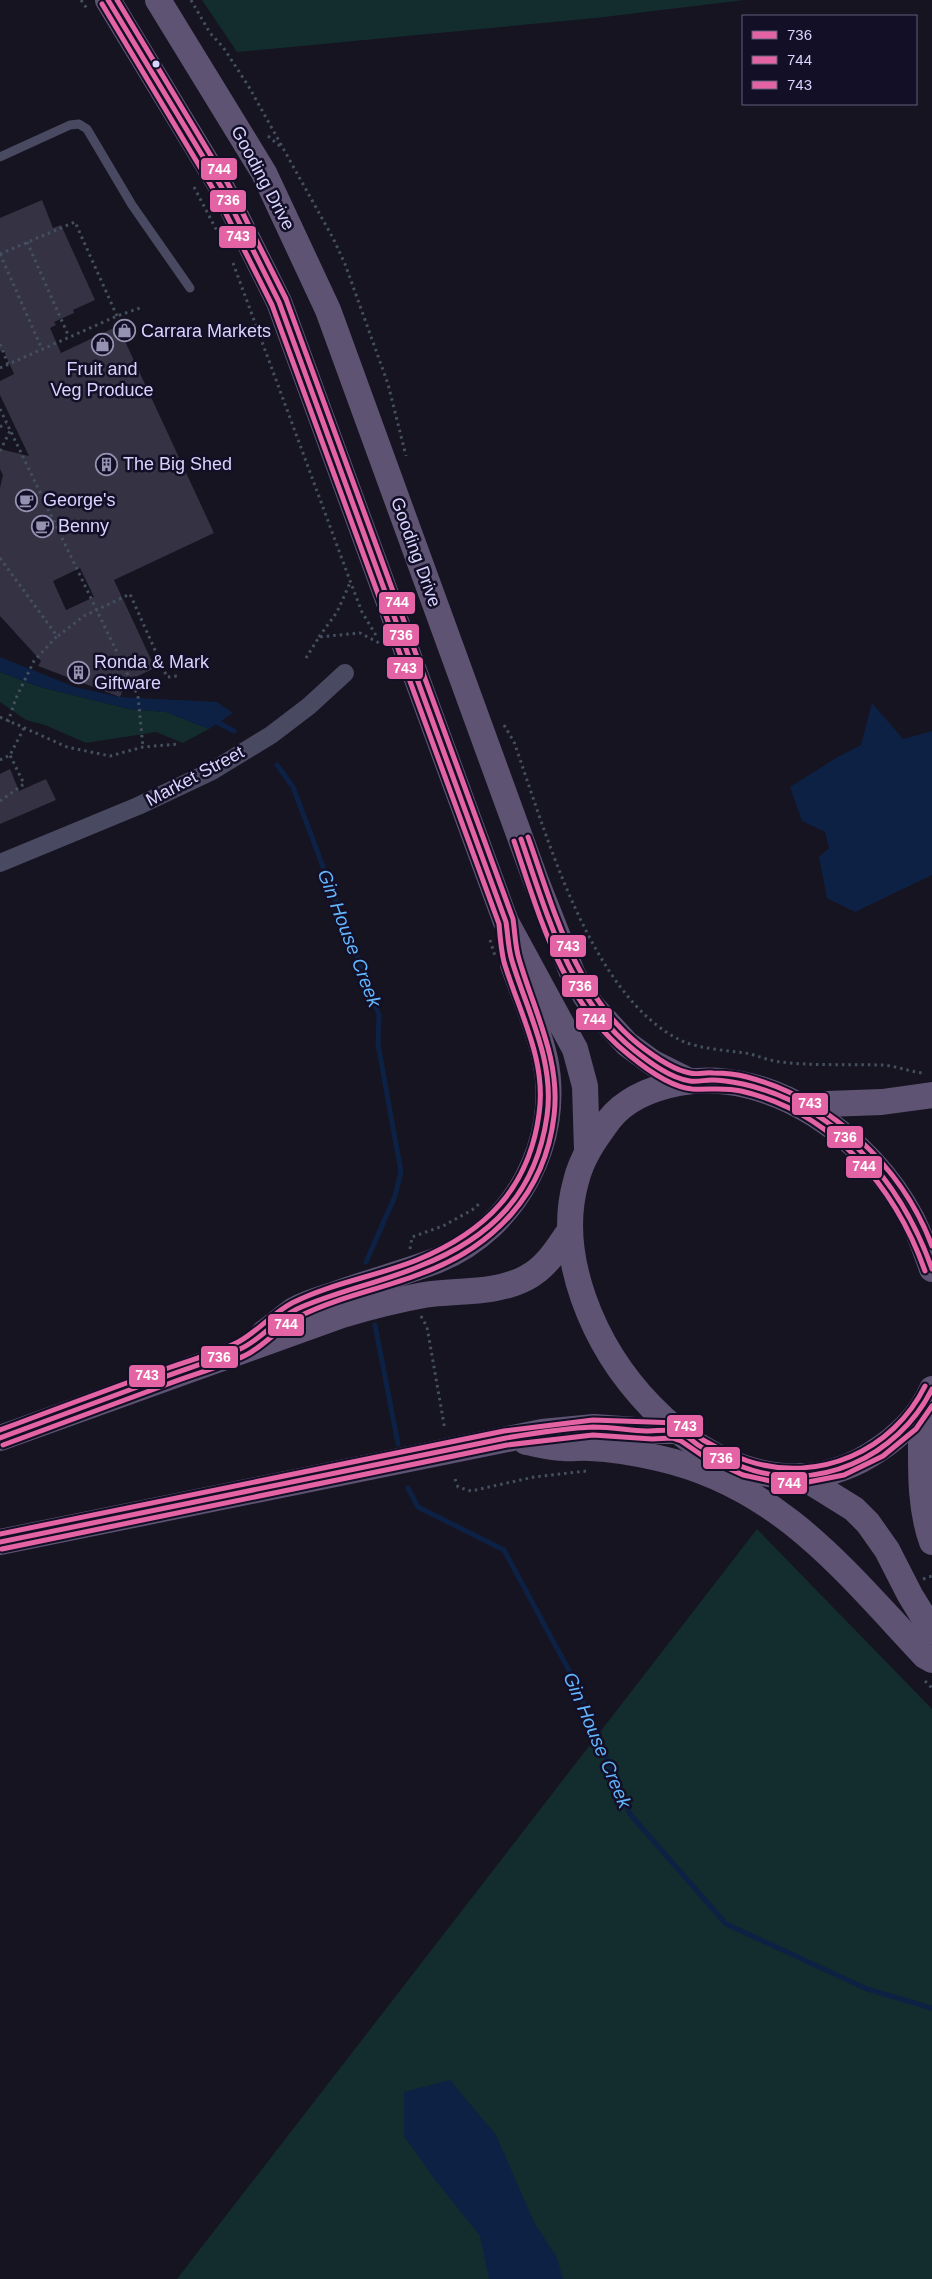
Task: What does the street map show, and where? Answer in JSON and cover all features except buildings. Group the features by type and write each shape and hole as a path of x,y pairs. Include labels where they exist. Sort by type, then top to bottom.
{"main road":[{"name":"Gooding Drive","path":"158,0 264,172 328,310 540,890 573,975 597,1012 627,1044 653,1063 689,1081"},
{"path":"100,8 222,188 279,302 497,928 510,958 545,1058 548,1094 547,1115 538,1158 519,1193 490,1226 459,1249 418,1267 349,1289 295,1310 243,1348"},
{"path":"497,928 575,1050 585,1086 588,1150"},
{"path":"927,1399 896,1437 864,1459 832,1471 802,1476 765,1473 745,1467 707,1450 679,1431 656,1411 630,1383 600,1338 588,1313 580,1287 570,1230 575,1182 588,1150 612,1116 625,1104 659,1086 689,1081 712,1080 744,1084 799,1105 848,1140 883,1176 912,1218 932,1269"},
{"path":"799,1105 882,1102 929,1084"},
{"path":"0,1438 243,1348 373,1306 424,1296 496,1288 512,1284 538,1270 549,1260 570,1230"},
{"path":"927,1399 922,1496 925,1520 932,1542"},
{"path":"0,1542 506,1438 594,1427 679,1431"},
{"path":"506,1438 563,1448 632,1452 681,1464 733,1485 759,1499 808,1534 925,1656 926,1668"},
{"path":"802,1476 854,1509 868,1523 887,1550 910,1595 932,1630"}],"street":[{"name":"Market Street","path":"0,863 138,806 212,771 271,735 309,706 345,673"}],"lane":[{"path":"0,157 70,125 79,124 87,129 132,205 190,288"}],"path":[{"path":"81,0 100,8"},
{"path":"191,0 210,33 223,47 249,87 333,238 358,299 388,384 407,459"},
{"path":"192,183 219,236"},
{"path":"42,349 0,254 27,242 75,222 117,316"},
{"path":"27,242 69,337"},
{"path":"232,260 362,612 381,645 360,633 319,638"},
{"path":"0,368 117,316 143,307"},
{"path":"0,344 8,364"},
{"path":"0,409 138,696 142,747"},
{"path":"0,427 6,423"},
{"path":"0,451 10,431"},
{"path":"0,558 58,636"},
{"path":"306,658 336,612 351,582"},
{"path":"8,722 16,698 34,661 58,636 96,610 130,594 167,677 178,676"},
{"path":"499,717 514,742 558,864 588,938 637,1009 667,1033 691,1044 780,1062 844,1066 881,1065 929,1084"},
{"path":"0,718 67,747 110,756 142,747 178,744"},
{"path":"0,760 10,755 24,728"},
{"path":"0,801 24,784 10,755"},
{"path":"497,928 498,962"},
{"path":"410,1252 410,1240 412,1237 450,1222 472,1210 485,1199"},
{"path":"421,1316 427,1327 446,1435"},
{"path":"455,1479 458,1487 471,1491 534,1477 594,1470"},
{"path":"926,1668 932,1688"}],"green space":[{"path":"202,0 744,0 596,18 237,52"},
{"path":"0,672 40,687 129,709 166,712 209,729 183,743 156,732 86,743 45,725 26,720 0,702"},
{"path":"757,1529 932,1709 932,2279 177,2279"}],"water":[{"path":"0,657 75,687 120,697 217,702 233,713 209,729 166,712 129,709 40,687 0,672"},
{"path":"872,703 903,739 932,731 932,875 855,912 827,898 819,857 829,848 825,832 802,821 790,787 836,758 861,745"},
{"path":"450,2080 496,2135 534,2222 557,2258 563,2279 489,2279 480,2236 436,2181 404,2136 404,2092"}],"waterway":[{"name":"Gin House Creek","path":"213,720 234,731"},
{"name":"Gin House Creek","path":"277,765 293,787 379,1015 378,1044 401,1172 395,1196 366,1262"},
{"name":"Gin House Creek","path":"375,1325 398,1444"},
{"name":"Gin House Creek","path":"408,1488 418,1507 504,1550 572,1676 630,1814 726,1924 867,1989 932,2008"}],"transit line":[{"name":"736","path":"0,1438 240,1349 297,1309 327,1297 405,1272 445,1255 468,1242 506,1210 521,1190 541,1144 547,1116 547,1076 543,1056 512,961 506,922 279,302 222,188 108,0"},
{"name":"744","path":"3,1445 237,1359 253,1351 293,1320 314,1309 420,1274 446,1263 470,1249 492,1233 511,1214 527,1193 540,1170 549,1144 554,1116 554,1075 550,1055 519,959 513,919 286,299 228,184 117,0"},
{"name":"743","path":"0,1430 224,1349 247,1337 292,1303 307,1296 386,1271 441,1249 483,1221 500,1205 514,1186 525,1165 534,1141 539,1114 539,1074 530,1036 504,962 499,924 272,305 215,192 102,4"},
{"name":"743","path":"528,837 569,949 582,975 616,1023 638,1044 662,1062 676,1069 693,1074 726,1073 747,1077 778,1087 807,1101 834,1119 882,1163 902,1189 919,1217 932,1246"},
{"name":"736","path":"521,839 540,896 563,953 593,1006 612,1029 634,1050 660,1069 675,1077 690,1081 716,1080 743,1084 777,1094 807,1109 835,1129 861,1151 883,1177 919,1237 932,1269"},
{"name":"744","path":"514,841 544,929 556,957 570,985 606,1034 643,1066 675,1085 692,1089 735,1090 774,1101 804,1116 831,1135 856,1157 878,1182 912,1240 925,1271"},
{"name":"743","path":"0,1534 504,1431 593,1420 678,1423 708,1443 748,1461 774,1467 801,1468 826,1465 851,1456 873,1444 894,1428 911,1409 925,1386"},
{"name":"736","path":"0,1542 506,1438 571,1428 600,1427 646,1431 676,1431 709,1451 743,1467 771,1474 799,1476 826,1473 852,1464 877,1451 898,1434 917,1413 932,1389"},
{"name":"744","path":"2,1549 507,1445 593,1435 652,1439 672,1438 681,1441 706,1458 743,1475 780,1483 803,1483 844,1475 883,1456 916,1429 932,1406"}],"place":[{"name":"Carrara Markets","path":"125,331"},
{"name":"Fruit and Veg Produce","path":"102,344"},
{"name":"The Big Shed","path":"107,464"},
{"name":"George's","path":"27,500"},
{"name":"Benny","path":"42,526"},
{"name":"Ronda & Mark Giftware","path":"78,672"}]}
